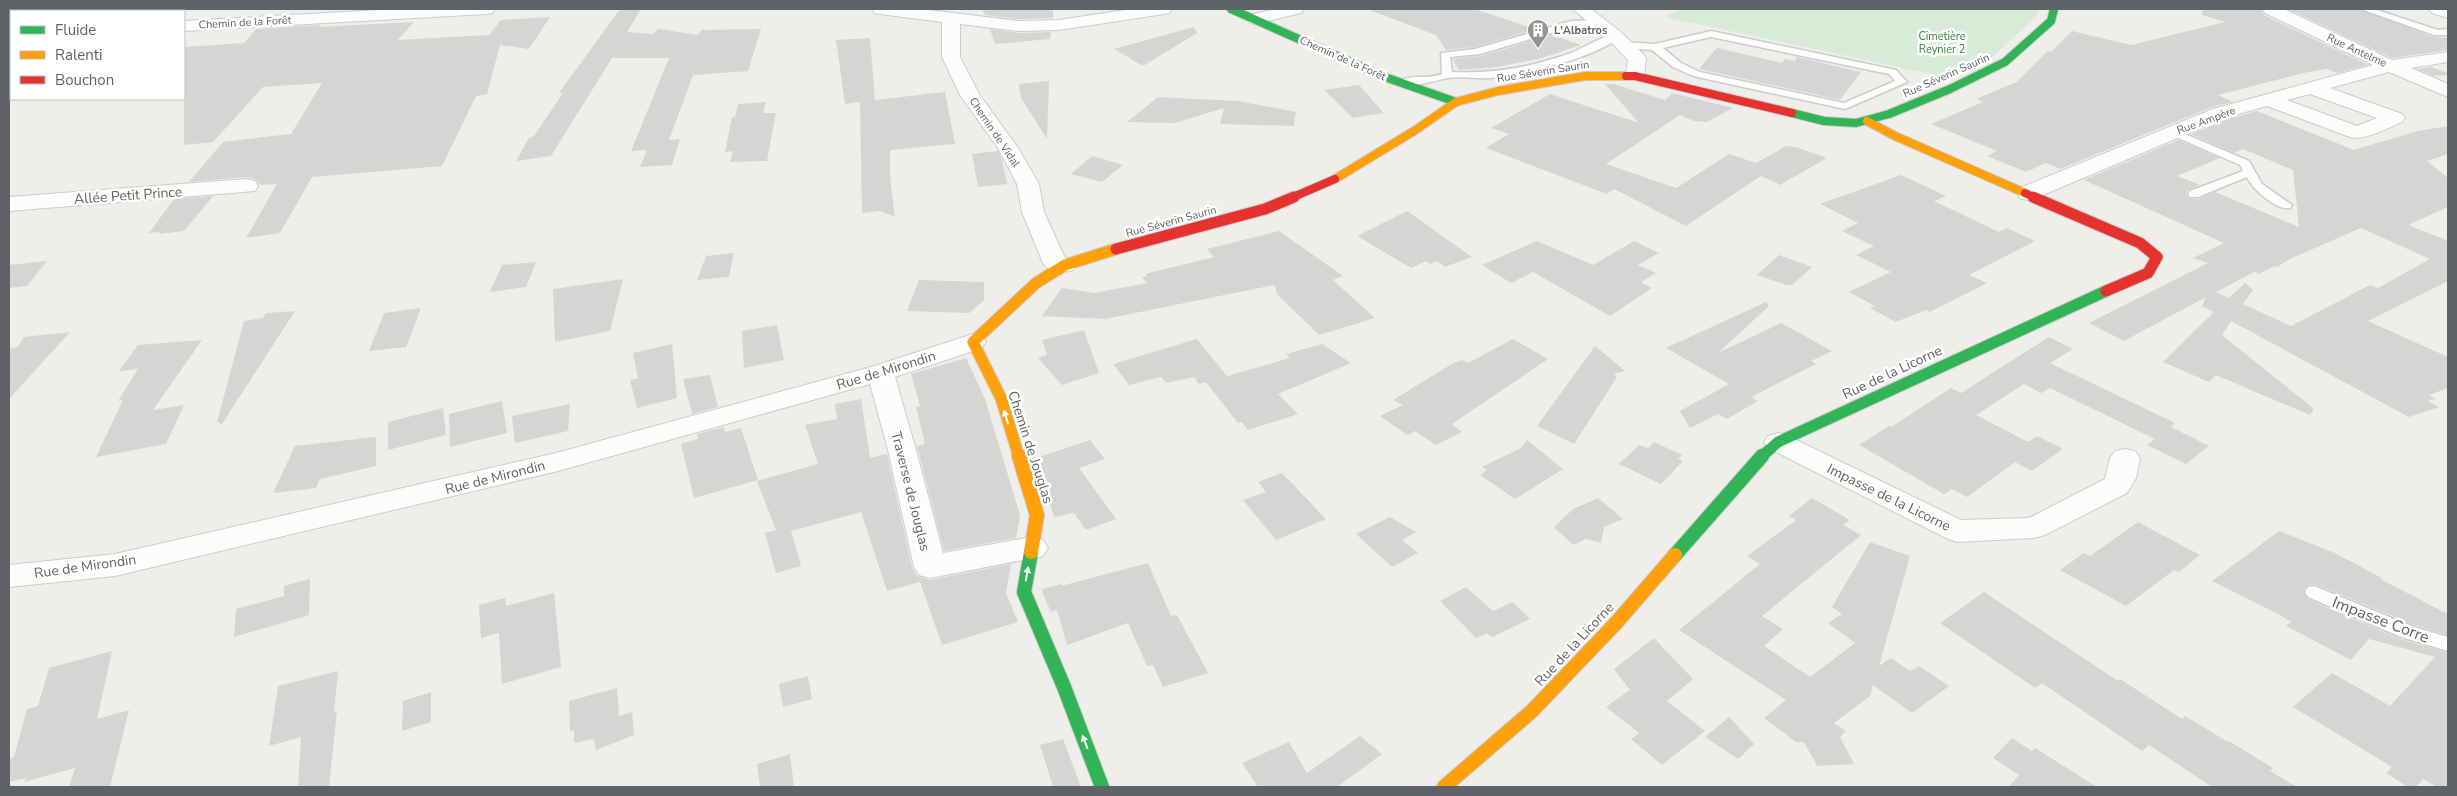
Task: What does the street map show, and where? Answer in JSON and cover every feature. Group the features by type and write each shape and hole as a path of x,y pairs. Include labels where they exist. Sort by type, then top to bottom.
{"street":[{"name":"Chemin de la Forêt","path":"185,26 486,9"},
{"path":"880,9 1019,26 1059,25 1164,9"},
{"name":"Chemin de la Forêt","path":"1231,9 1402,84 1456,102"},
{"path":"1256,19 1295,9"},
{"path":"1580,9 1619,40 1638,59 1635,76"},
{"name":"Rue Séverin Saurin","path":"973,342 1036,283 1065,265 1108,251 1265,209 1331,182 1414,131 1456,102 1498,90 1585,76 1635,76 1730,97 1824,121 1844,124 1867,121 1950,89 2005,62 2050,21 2054,9"},
{"name":"Rue Antelme","path":"2271,9 2390,66 2448,57"},
{"name":"Chemin de Vidal","path":"951,19 951,57 970,95 1008,148 1028,184 1033,212 1055,263 1065,265"},
{"path":"2390,66 2448,91"},
{"name":"Rue Ampère","path":"2028,194 2220,113 2308,87 2390,66"},
{"path":"2268,100 2357,133 2395,118 2308,87"},
{"name":"Rue de la Licorne","path":"1444,787 1532,711 1616,623 1756,461 1778,442 2010,333 2148,273 2156,257 2140,242 1895,136 1867,121"},
{"name":"Allée Petit Prince","path":"9,204 247,186"},
{"name":"Rue de Mirondin","path":"9,576 115,564 558,462 880,374 973,342"},
{"name":"Chemin de Jouglas","path":"973,342 1001,398 1037,516 1024,592 1064,687 1102,787"},
{"name":"Traverse de Jouglas","path":"880,374 902,450 930,567 1032,548"},
{"name":"Impasse de la Licorne","path":"1778,442 1957,531 2034,528 2116,486 2122,478 2125,458"}],"lane":[{"path":"2366,9 2437,33 2448,32"},
{"path":"1447,75 1444,55 1476,52 1572,24 1599,23"},
{"path":"1402,84 1412,80 1435,81 1447,75 1464,77 1512,71 1554,62 1619,40 1655,47 1711,34 1892,72 1902,82 1846,106 1696,74 1677,65 1655,47"},
{"path":"2173,132 2245,163 2257,186 2286,205"},
{"path":"2194,194 2250,172"},
{"name":"Impasse Corre","path":"2314,592 2408,632 2448,644"}],"green space":[{"name":"Cimetière Reynier 2","path":"1683,9 2039,9 2037,16 1991,58 1945,77 1665,17"}],"building":[{"path":"620,9 641,9 627,32 652,34 659,29 698,35 702,30 761,29 748,71 693,75 669,140 680,139 672,165 640,167 647,150 631,151 669,58 612,58 551,156 516,161 529,138 534,136 563,93 559,93"},
{"path":"982,9 1053,9 1053,18 1019,19 985,15"},
{"path":"1372,9 1474,9 1535,29 1475,47 1446,50 1436,35 1372,11"},
{"path":"2203,9 2261,9 2264,15 2368,65 2337,73 2327,69 2303,73 2218,95 2233,102 2212,107 2060,169 2046,163 2026,172 1987,156 1997,151 1931,124 1983,102 1976,99 2017,82 2048,51 2051,52 2072,31 2131,45 2225,22 2202,15"},
{"path":"2288,9 2359,9 2433,37 2448,38 2448,50 2392,58"},
{"path":"550,17 529,49 500,45 487,94 476,96 442,166 312,177 280,233 246,238 277,184 260,185 255,179 247,177 189,182 223,142 291,134 322,83 263,87 213,142 184,145 185,47 244,43 256,29 320,25 319,27 414,22 398,40 489,35 501,20"},
{"path":"1194,27 1197,33 1143,66 1114,49"},
{"path":"990,29 1019,33 1051,32 1050,39 995,44"},
{"name":"L'Albatros","path":"1552,35 1581,45 1542,58 1498,67 1459,70 1452,59 1481,56"},
{"path":"870,38 875,100 945,92 955,144 890,150 890,177 895,217 880,211 862,213 860,102 845,104 836,40"},
{"path":"1717,48 1782,63 1785,59 1795,61 1797,57 1861,72 1840,100 1699,69"},
{"path":"2431,67 2448,73 2448,75 2433,76 2418,69"},
{"path":"1049,81 1047,139 1021,98 1019,84"},
{"path":"1605,84 1613,84 1665,100 1672,93 1733,108 1707,122 1694,121 1680,115 1606,164 1676,188 1729,154 1756,163 1786,146 1796,147 1827,158 1780,185 1761,176 1686,226 1614,189 1607,194 1486,148 1509,134 1491,128 1550,94 1639,123"},
{"path":"1359,85 1384,113 1353,118 1324,90"},
{"path":"1158,97 1238,101 1296,112 1294,126 1220,124 1224,108 1175,123 1127,122"},
{"path":"766,102 763,113 776,113 767,161 730,162 733,151 725,152 732,117 735,117 738,104"},
{"path":"2257,111 2354,150 2418,131 2448,126 2448,154 2427,161 2448,178 2448,207 2408,225 2448,241 2448,281 2368,321 2448,357 2448,388 2429,395 2436,399 2428,401 2439,407 2409,417 2231,321 2222,335 2314,409 2310,415 2216,375 2209,382 2163,362 2214,312 2202,306 2206,297 2124,341 2089,323 2208,263 2193,258 2224,243 2084,180 2178,140 2220,158 2177,176 2200,185 2188,190 2186,193 2188,198 2199,199 2215,192 2299,227 2293,170 2243,149 2234,153 2191,134 2228,119","holes":["2361,228 2430,259 2378,288 2370,285 2291,326 2243,304 2253,290 2245,283 2229,298 2216,292 2256,271 2258,274 2275,266 2277,267 2290,259"]},
{"path":"998,151 1007,184 978,187 972,154"},
{"path":"1092,156 1123,165 1102,182 1071,174"},
{"path":"1901,175 1946,196 1934,201 1999,232 2007,228 2035,241 1969,275 1987,283 1930,312 1926,310 1896,322 1870,308 1875,306 1849,292 1891,272 1856,255 1874,246 1842,231 1858,223 1820,204"},
{"path":"213,196 184,231 159,234 160,232 149,233 174,199"},
{"path":"1407,211 1472,257 1445,267 1437,261 1430,264 1426,261 1411,268 1357,236"},
{"path":"1279,231 1343,276 1333,280 1375,318 1319,335 1277,294 1275,285 1105,319 1042,316 1062,288 1094,293 1147,283 1142,277 1147,276 1145,274 1214,257 1207,249"},
{"path":"1537,241 1593,265 1634,241 1659,253 1638,265 1656,273 1641,282 1652,288 1610,316 1533,272 1511,283 1482,265"},
{"path":"734,253 729,277 697,280 706,256"},
{"path":"1779,255 1812,267 1792,285 1786,285 1757,275"},
{"path":"47,261 27,286 9,288 9,265"},
{"path":"536,262 526,287 490,292 502,265"},
{"path":"623,279 610,331 555,342 553,289"},
{"path":"919,280 984,282 984,300 969,313 907,311"},
{"path":"1766,302 1769,306 1718,353 1781,323 1832,351 1811,361 1816,364 1751,397 1758,401 1727,419 1718,414 1690,428 1680,411 1729,384 1666,348"},
{"path":"421,308 406,347 369,351 384,313"},
{"path":"295,311 222,424 217,422 244,321 263,318 266,313"},
{"path":"777,325 784,360 744,368 742,331"},
{"path":"1084,330 1099,373 1062,385 1038,358 1047,355 1042,340"},
{"path":"70,332 9,399 9,349 18,347 24,337"},
{"path":"2049,337 2073,349 2050,363 2175,423 2171,427 2209,446 2186,464 2147,445 2155,439 2050,388 2041,393 2024,384 1976,415 2028,442 2037,436 2063,449 2032,471 2015,462 1967,497 1952,489 1944,494 1859,445 1889,426 1891,427 1951,388 1961,393"},
{"path":"1197,339 1227,376 1290,358 1286,354 1322,344 1351,363 1278,394 1298,414 1248,430 1242,422 1238,423 1206,382 1199,384 1194,377 1166,383 1161,377 1129,385 1113,364"},
{"path":"1513,339 1548,359 1452,424 1462,432 1436,445 1415,431 1407,435 1380,416 1403,405 1393,400 1452,364 1462,360 1468,363"},
{"path":"202,340 153,410 184,405 166,444 96,457 123,400 118,401 138,369 119,371 138,345"},
{"path":"672,344 677,398 637,408 630,380 638,378 633,353"},
{"path":"1595,346 1625,371 1614,374 1617,377 1574,444 1537,426"},
{"path":"966,358 985,399 1020,515 1016,538 944,551 917,446 925,444 916,407 920,406 911,374"},
{"path":"710,375 718,407 692,414 683,379"},
{"path":"861,399 870,458 887,454 912,567 917,576 930,580 1011,564 1006,593 1018,622 942,645 920,582 887,591 861,512 791,531 801,566 776,573 765,533 776,530 757,481 818,464 805,425 837,419 835,404"},
{"path":"502,401 507,433 450,447 449,414"},
{"path":"570,404 568,431 515,443 512,416"},
{"path":"443,408 446,435 388,450 388,422"},
{"path":"724,427 725,432 741,428 758,480 694,498 681,444 698,439 697,434"},
{"path":"376,437 376,466 320,479 316,488 273,493 295,446"},
{"path":"1090,440 1105,459 1079,468 1116,519 1086,530 1074,513 1054,517 1036,458"},
{"path":"1527,440 1563,469 1515,499 1480,475 1487,470 1482,467 1521,448"},
{"path":"1654,442 1682,455 1678,459 1683,461 1661,484 1619,464 1639,445 1648,448"},
{"path":"1282,473 1326,519 1276,540 1243,500 1266,492 1258,482"},
{"path":"1598,498 1623,519 1604,527 1601,543 1586,539 1573,545 1554,527 1573,509"},
{"path":"1812,498 1850,520 1843,525 1861,535 1762,616 1783,629 1764,646 1810,677 1855,643 1828,623 1842,614 1832,607 1870,542 1910,556 1879,666 1891,658 1910,671 1919,666 1949,686 1912,713 1873,685 1870,696 1834,723 1846,731 1840,737 1854,764 1817,766 1804,742 1796,742 1764,718 1786,700 1679,630 1760,564 1747,556 1796,520 1789,516"},
{"path":"1390,517 1416,532 1402,540 1418,553 1392,567 1356,534"},
{"path":"2138,522 2200,555 2179,572 2174,570 2126,606 2060,570 2084,553 2090,556"},
{"path":"2279,531 2335,553 2382,578 2380,579 2448,614 2448,635 2415,625 2315,584 2308,585 2303,591 2307,599 2400,639 2448,653 2448,787 2437,787 2423,779 2416,787 2408,787 2386,773 2392,767 2293,707 2332,673 2390,706 2435,657 2369,639 2351,660 2286,626 2291,622 2280,615 2212,581"},
{"path":"1148,563 1171,616 1177,615 1208,673 1163,687 1153,665 1147,666 1128,623 1067,645 1057,610 1051,612 1042,589 1061,584 1061,586"},
{"path":"310,579 309,615 234,637 236,609 284,596 284,586"},
{"path":"1466,587 1493,611 1513,602 1530,619 1492,637 1487,633 1476,638 1440,601"},
{"path":"1984,592 2118,681 2120,679 2182,719 2185,716 2229,741 2273,768 2270,771 2297,787 2212,787 2149,745 2142,751 2042,683 2035,688 1940,623"},
{"path":"554,593 561,667 502,684 499,633 481,638 479,605 505,598 506,606"},
{"path":"1654,638 1693,679 1667,701 1705,731 1662,765 1631,739 1639,733 1606,707 1630,690 1614,669"},
{"path":"112,651 97,719 129,710 110,787 69,787 75,768 24,782 26,778 9,782 9,759 14,757 27,709 38,706 49,668"},
{"path":"338,671 334,712 337,711 329,787 298,787 301,737 269,746 278,686"},
{"path":"808,676 812,699 783,707 779,684"},
{"path":"617,688 619,716 632,712 634,735 596,750 594,739 574,743 574,730 570,732 569,701"},
{"path":"431,692 431,722 402,731 403,701"},
{"path":"1729,717 1754,744 1738,759 1705,737"},
{"path":"1360,736 1382,754 1337,787 1258,787 1242,763 1289,742 1307,773"},
{"path":"2012,738 2032,751 2035,748 2097,787 2009,787 2019,775 1993,758"},
{"path":"1063,739 1081,787 1053,787 1040,745"},
{"path":"790,754 794,787 760,787 757,764"}],"traffic: fast":[{"path":"1231,9 1382,76 1456,102"},
{"path":"1792,113 1824,121 1856,123 1889,114 1950,89 2005,62 2051,21 2054,9"},
{"path":"1675,555 1756,461 1778,442 2011,333 2106,291"},
{"path":"1031,552 1024,592 1064,687 1102,787"}],"traffic: slow":[{"path":"1335,179 1414,131 1456,102 1498,91 1585,76 1626,76"},
{"path":"1867,121 1895,136 2025,193"},
{"path":"1031,552 1037,515 1001,398 973,342 1036,283 1065,265 1116,249"},
{"path":"1444,787 1532,711 1616,623 1675,555"}],"traffic: jam":[{"path":"1626,76 1635,76 1792,113"},
{"path":"1116,249 1265,209 1335,179"},
{"path":"2025,193 2140,243 2157,257 2148,273 2106,291"}],"place":[{"name":"L'Albatros","path":"1538,49"}]}
